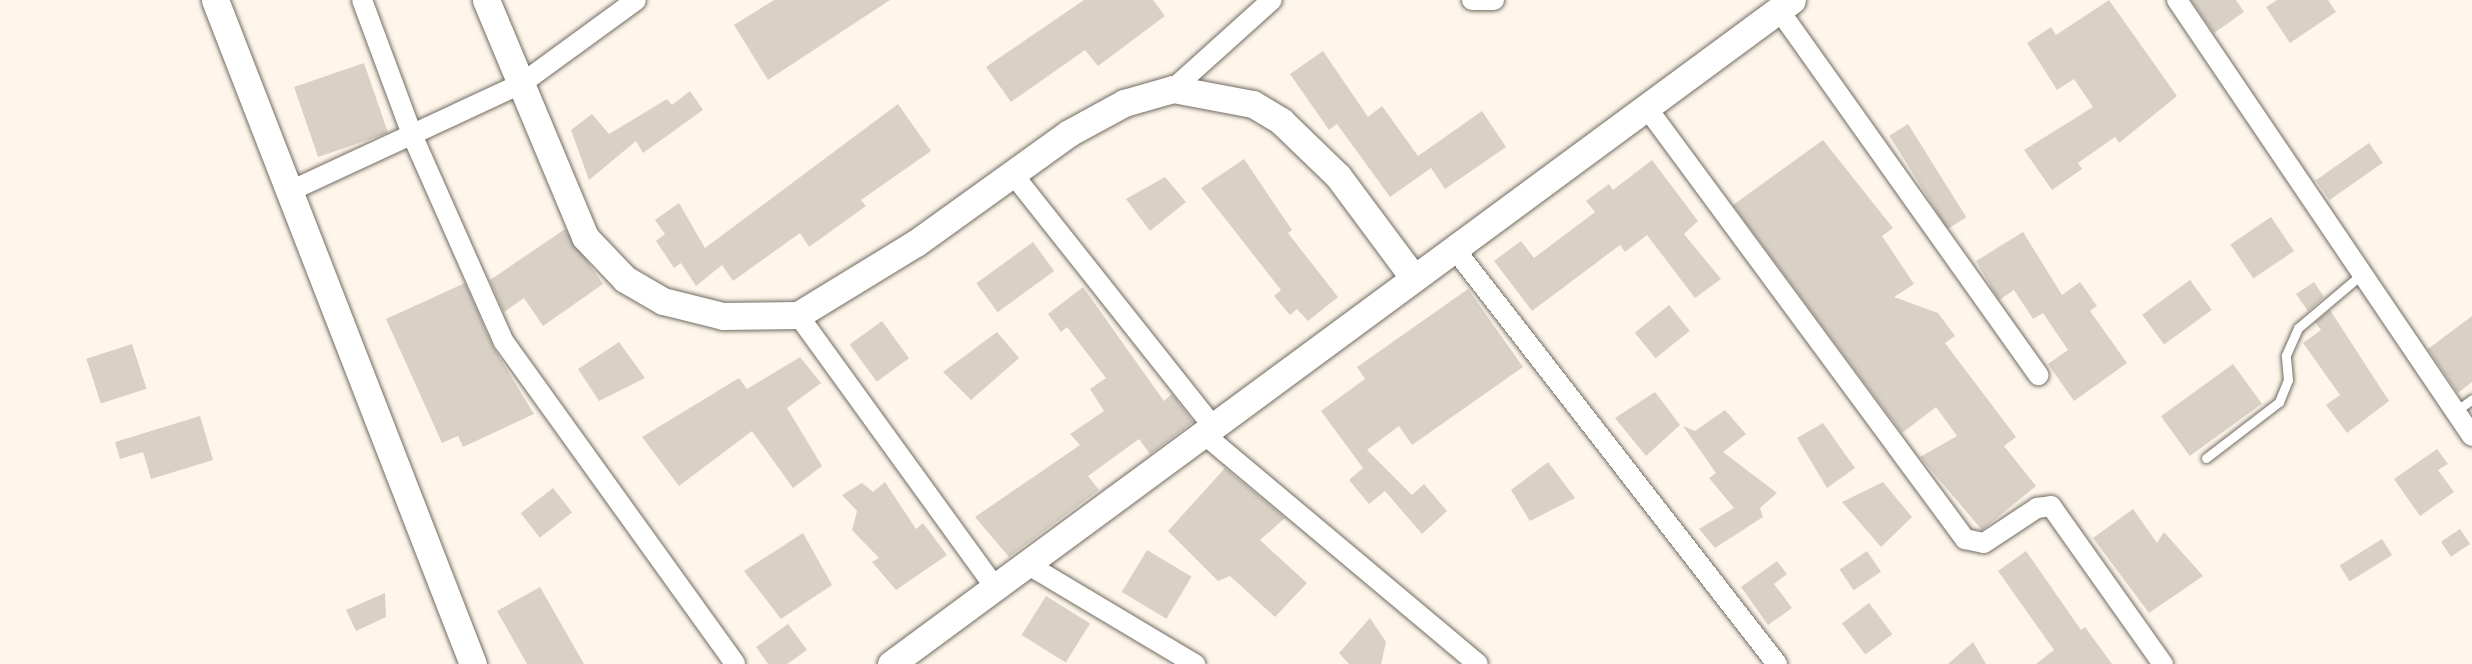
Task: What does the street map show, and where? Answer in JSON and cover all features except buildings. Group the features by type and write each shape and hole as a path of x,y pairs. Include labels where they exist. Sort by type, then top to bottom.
{"street":[{"path":"215,0 473,664"},
{"path":"362,0 413,137 504,342 735,664"},
{"path":"486,0 585,237 625,279 663,301 723,316 798,315 915,243 1012,173 1095,118 1147,94 1173,89 1253,104 1281,121 1338,176 1413,277"},
{"path":"288,192 413,137 521,84 636,0"},
{"path":"1472,0 1494,0"},
{"path":"2177,0 2472,436"},
{"path":"1173,89 1268,1"},
{"path":"891,664 1209,432 1413,277 1457,252 1785,5 2038,375"},
{"path":"1647,108 1965,539 1984,543 2037,508 2051,506 2163,664"},
{"path":"1012,173 1209,432 1478,664"},
{"path":"1457,252 1777,664"},
{"path":"798,315 995,587"},
{"path":"1027,564 1195,664"}],"lane":[{"path":"2206,458 2279,402 2288,380 2286,355 2298,328 2362,274"},
{"path":"2455,411 2472,399"}]}
